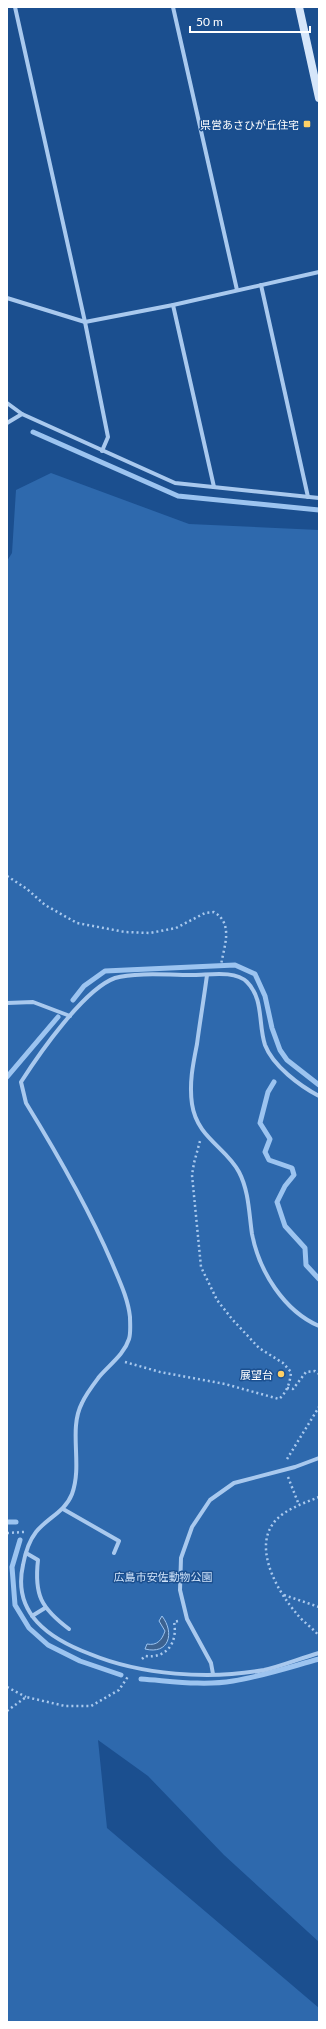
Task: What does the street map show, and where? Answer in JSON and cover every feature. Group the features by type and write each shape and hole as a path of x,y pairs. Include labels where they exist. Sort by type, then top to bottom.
{"street":[{"path":"15,7 85,322 108,437 102,451"},
{"path":"173,7 237,290"},
{"path":"299,7 319,98"},
{"path":"7,298 85,322 172,305 319,272"},
{"path":"261,285 308,497"},
{"path":"172,305 214,487"},
{"path":"7,403 22,414 175,483 319,498"},
{"path":"7,423 22,414"},
{"path":"319,1096 304,1088 283,1070 265,1045 256,995 246,981 229,975 143,975 116,978 100,985 70,1016 41,1050 21,1082 26,1103 94,1222 126,1296 130,1317 129,1339 118,1358 99,1378 81,1404 74,1425 77,1446 76,1472 72,1494 63,1509 36,1532 26,1553 21,1573 24,1599 32,1616 46,1633 74,1648 103,1660 133,1667 180,1674 229,1675 266,1669 319,1653"},
{"path":"207,975 190,1086 192,1106 203,1133 238,1171 245,1186 253,1236 262,1266 282,1298 311,1322 319,1326"},
{"path":"7,1003 33,1002 70,1016"},
{"path":"213,1674 211,1663 187,1619 180,1590 181,1558 192,1527 210,1500 234,1483 319,1458"},
{"path":"63,1509 119,1541 114,1552"},
{"path":"26,1553 38,1560 37,1589 45,1608 69,1629"},
{"path":"32,1616 45,1608"}],"path":[{"path":"7,876 27,889 45,905 78,923 126,932 150,933 176,928 206,913 214,912 224,921 227,932 223,955"},
{"path":"118,1358 131,1365 225,1384 279,1400 285,1394 291,1372 283,1363 259,1348 232,1319 217,1300 201,1266 192,1175 203,1133"},
{"path":"287,1388 293,1389 306,1372 315,1371 319,1374"},
{"path":"293,1448 319,1407"},
{"path":"288,1478 299,1505"},
{"path":"319,1497 281,1514 268,1533 266,1551 270,1570 283,1595 297,1615 319,1636"},
{"path":"7,1534 36,1532"},
{"path":"283,1595 319,1607"},
{"path":"7,1687 26,1697 65,1706 91,1706 119,1690 133,1667 145,1656 152,1657 161,1654 171,1647 176,1634 174,1622 187,1619"},
{"path":"7,1710 26,1697"}],"green space":[{"name":"広島市安佐動物公園","path":"51,473 189,524 319,530 319,1942 224,1855 148,1776 98,1740 107,1828 319,2008 319,2022 7,2022 7,561 12,553 16,490"}],"shaded area":[{"path":"162,1616 168,1629 169,1635 167,1641 160,1649 145,1649 147,1644 159,1642 162,1637 165,1631 159,1621"}],"waterway":[{"path":"33,432 178,496 319,510"},
{"path":"73,1000 84,986 105,971 235,965 255,974 265,996 272,1028 280,1050 287,1060 319,1085"},
{"path":"7,1077 58,1017"},
{"path":"274,1082 268,1092 260,1123 270,1139 265,1152 269,1160 292,1168 294,1175 285,1186 277,1202 285,1226 305,1248 306,1265 319,1279"},
{"path":"7,1522 16,1522"},
{"path":"20,1540 12,1567 15,1605 29,1628 48,1645 80,1661 121,1675"},
{"path":"141,1679 187,1683 233,1681 255,1677 319,1659"}],"place":[{"name":"県営あさひが丘住宅","path":"307,124"},
{"name":"展望台","path":"281,1374"}]}
